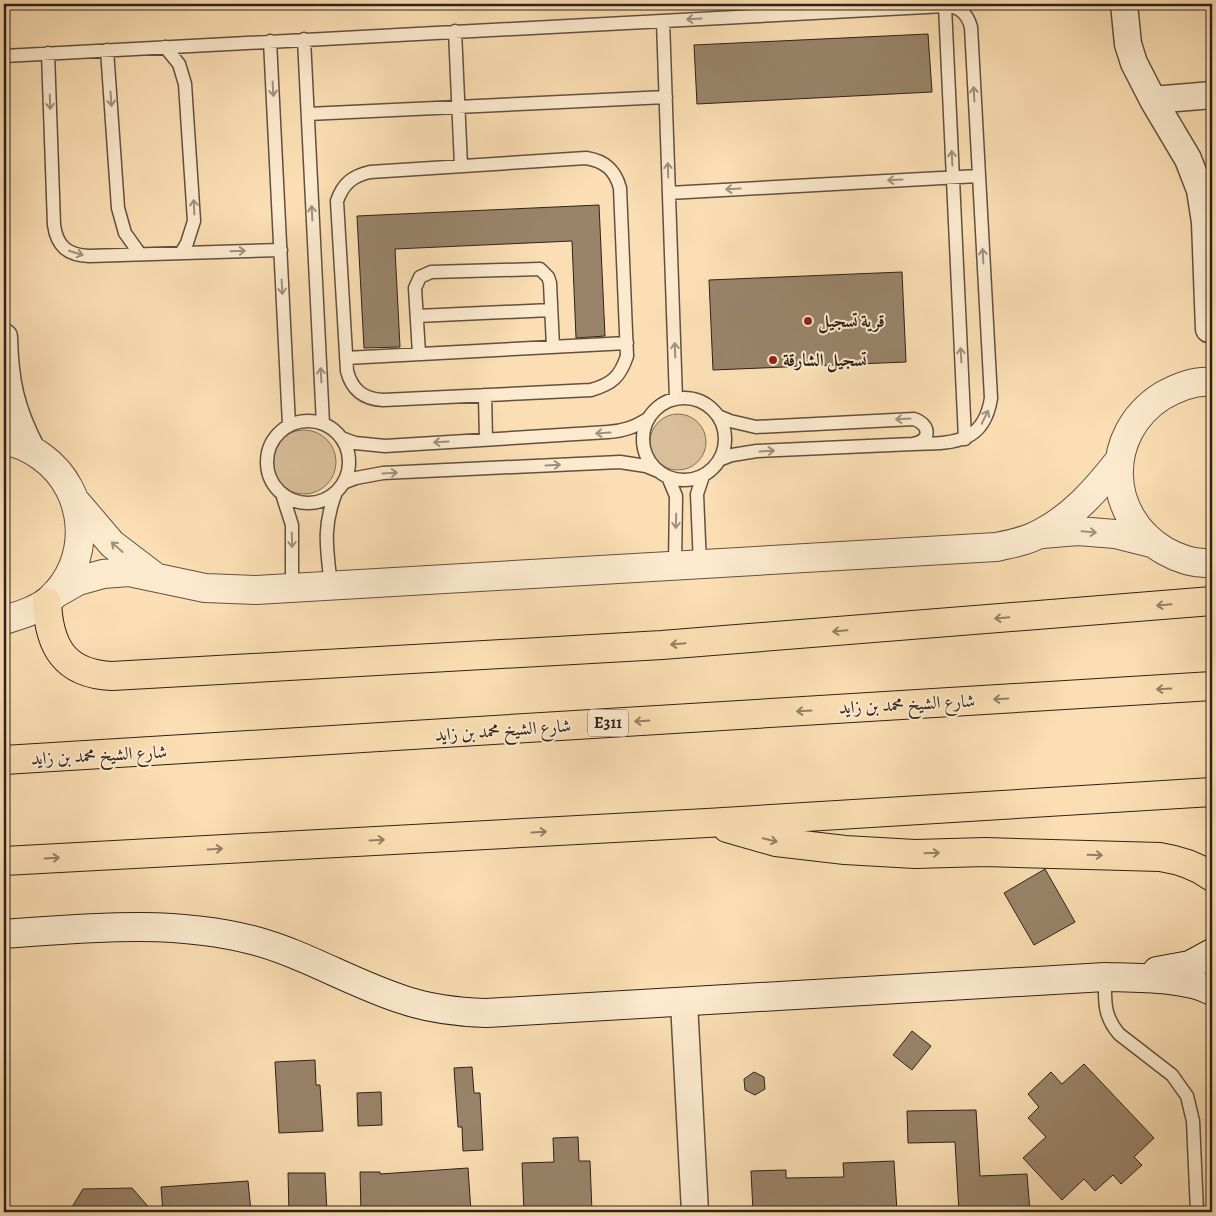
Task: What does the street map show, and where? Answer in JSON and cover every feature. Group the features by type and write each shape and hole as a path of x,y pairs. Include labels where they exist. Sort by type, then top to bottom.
{"highway":[{"path":"51,598 48,622 52,637 59,650 69,662 82,670 97,675 112,676 662,645 1212,600"},
{"name":"شارع الشيخ محمد بن زايد","path":"4,760 1212,686"},
{"path":"4,861 706,823 1212,792"},
{"path":"706,823 776,842 845,850 915,854 985,852 1160,857 1196,866 1212,877"}],"street":[{"path":"1124,4 1127,37 1142,82 1188,159 1200,190 1205,222 1210,329"},
{"path":"1153,100 1212,95"},
{"path":"4,337 7,382 12,406 32,450"},
{"path":"4,620 26,614 78,582 103,574 129,572 180,584 222,590 256,590 996,547 1019,542 1041,534 1070,514 1096,490 1118,462 1128,431 1147,406 1175,388 1210,380"},
{"path":"4,441 32,450 52,464 67,482 77,503 112,544 155,577"},
{"path":"1118,462 1120,492 1131,520 1151,543"},
{"path":"51,598 70,575 79,552 81,527 77,503"},
{"path":"1041,534 1078,531 1115,534 1151,543 1176,558 1203,564 1212,563"},
{"path":"4,934 129,926 193,929 225,934 288,951 402,999 443,1010 486,1014 1110,977 1190,965 1212,953"},
{"path":"1110,977 1179,981 1212,991"},
{"path":"684,1002 696,1212"}],"lane":[{"path":"945,6 965,439"},
{"path":"4,56 945,6 959,8 969,19 971,27 991,398 989,411 984,423 965,439 955,442 757,451 719,460"},
{"path":"663,21 676,398"},
{"path":"455,31 462,166"},
{"path":"304,39 323,424"},
{"path":"270,41 289,425"},
{"path":"165,46 179,64 183,74 186,94 194,221 187,243 181,253"},
{"path":"108,50 118,208 125,233 140,254"},
{"path":"48,53 56,235 60,245 78,256 281,250"},
{"path":"308,114 666,98"},
{"path":"586,158 605,164 618,178 627,356 622,369 614,379 603,386 591,390 372,400 363,396 352,385 346,370 337,201 341,190 348,181 358,175 370,172 462,166 586,158"},
{"path":"669,193 978,176"},
{"path":"419,354 415,288 420,277 431,272 540,269 548,277 553,347"},
{"path":"417,316 551,310"},
{"path":"346,358 627,343"},
{"path":"485,394 486,440"},
{"path":"331,586 326,524 329,508 339,487 347,472 349,461 346,449 341,438 323,424 312,421 289,425 272,441 267,463 269,475 274,485 282,494 292,500 303,503 315,502 326,498 339,487 356,478 383,473 620,462 646,466 663,474 680,480 703,476 719,460 724,449 725,437 723,426 718,416 710,407 700,401 676,398 656,409 649,418 644,429 644,446 650,462 663,474 676,496 687,565"},
{"path":"718,416 736,423 756,427 914,419 922,422 926,428 926,436 921,443 912,444"},
{"path":"341,438 370,445 385,446 486,440 622,431 636,426 649,418"},
{"path":"687,565 697,494 703,476"},
{"path":"282,494 292,525 292,588"},
{"path":"1110,977 1104,1006 1114,1028 1119,1034 1172,1075 1187,1096 1192,1108 1197,1212"}],"shaded area":[{"path":"673,414 683,414 698,422 704,431 706,442 704,453 698,462 683,470 673,470 662,465 655,458 650,447 650,437 655,426 662,419"},
{"path":"298,430 310,430 327,439 334,450 336,462 334,474 327,485 310,494 298,494 286,489 277,480 272,468 272,456 277,444 286,435"}],"building":[{"path":"928,34 932,92 697,104 694,45"},
{"path":"599,205 605,336 576,338 572,241 395,249 400,347 364,348 357,216"},
{"name":"قرية تسجيل","path":"902,272 906,362 713,370 709,280"},
{"path":"1045,869 1075,922 1034,945 1004,893"},
{"path":"912,1031 931,1046 912,1070 893,1055"},
{"path":"315,1060 316,1085 320,1085 323,1131 279,1133 275,1062"},
{"path":"1084,1064 1154,1138 1134,1157 1142,1165 1121,1184 1113,1175 1095,1191 1084,1179 1062,1200 1023,1158 1046,1137 1028,1118 1039,1107 1028,1094 1051,1072 1062,1084"},
{"path":"472,1067 474,1093 480,1093 483,1150 463,1151 462,1127 458,1127 454,1068"},
{"path":"754,1072 764,1077 765,1089 755,1095 745,1090 744,1079"},
{"path":"381,1092 382,1125 358,1126 357,1093"},
{"path":"976,1110 980,1176 1027,1174 1030,1212 959,1212 955,1142 908,1143 907,1111"},
{"path":"578,1137 579,1161 590,1161 592,1212 524,1212 522,1163 554,1162 553,1138"},
{"path":"894,1161 897,1212 753,1212 751,1171 786,1170 786,1178 844,1177 843,1163"},
{"path":"468,1168 471,1212 361,1212 360,1172 380,1172 380,1174"},
{"path":"288,1173 325,1173 327,1212 289,1212"},
{"path":"248,1181 251,1212 163,1212 161,1187"},
{"path":"132,1188 153,1212 69,1212 83,1189"}],"place":[{"name":"قرية تسجيل","path":"808,321"},
{"name":"تسجيل الشارقة","path":"773,360"}]}
